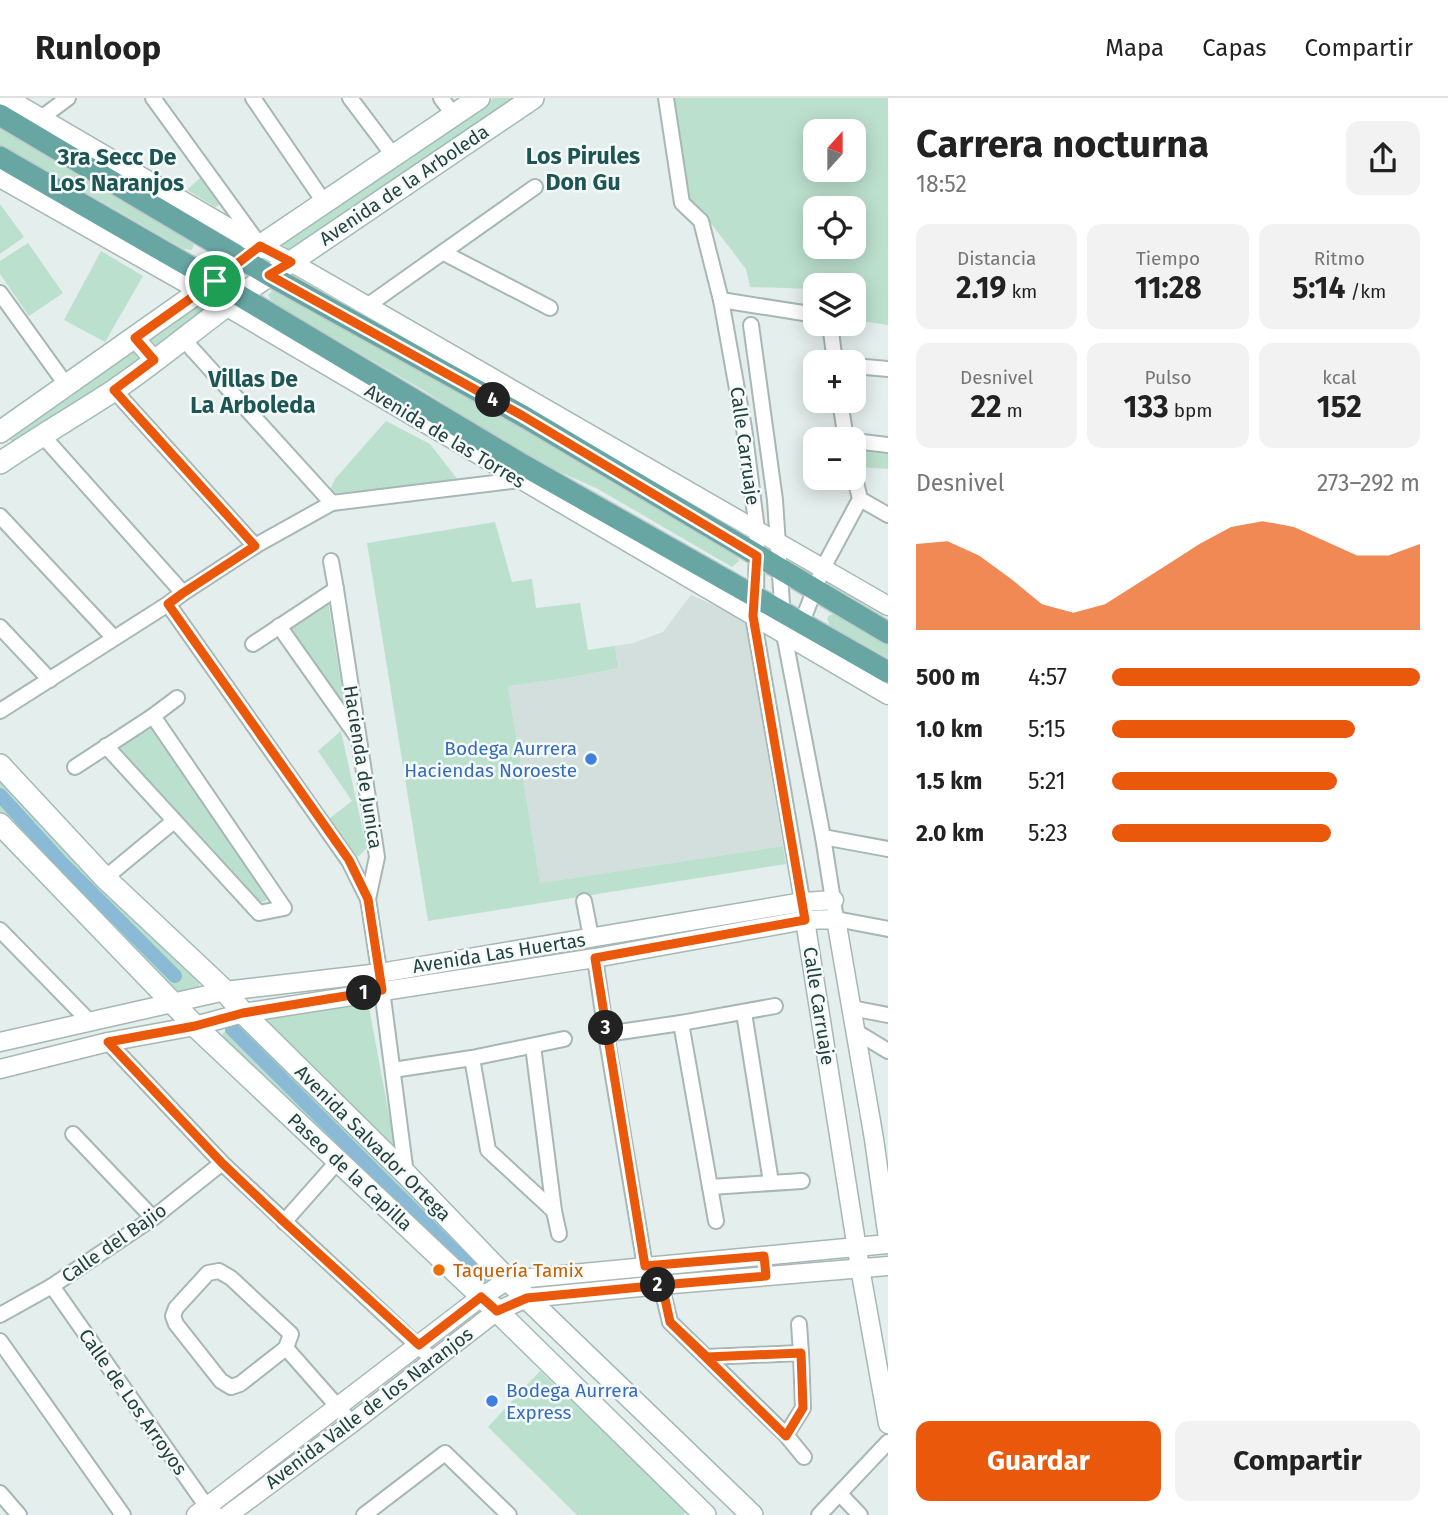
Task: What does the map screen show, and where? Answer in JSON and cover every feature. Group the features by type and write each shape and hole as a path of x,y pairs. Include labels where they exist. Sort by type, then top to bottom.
{"main road":[{"name":"Avenida de la Arboleda","path":"0,434 260,246 393,155 447,106 479,98"},
{"name":"Avenida de la Arboleda","path":"8,458 114,390 269,275 533,98"},
{"path":"0,115 269,275 523,416 888,633"},
{"name":"Avenida de las Torres","path":"0,158 233,301 523,465 754,606 782,611 888,672"},
{"name":"Avenida Salvador Ortega","path":"0,765 106,878 225,991 243,1013 406,1174 508,1280 752,1515"},
{"name":"Paseo de la Capilla","path":"3,832 195,1026 497,1311 705,1515"}],"street":[{"path":"7,98 888,606"},
{"path":"41,118 68,98"},
{"path":"153,98 260,246"},
{"path":"253,98 324,202"},
{"path":"351,98 393,155"},
{"name":"Calle Carruaje","path":"666,98 682,203 701,222 721,300 744,428 757,530 754,606 860,1268 888,1424"},
{"name":"Avenida de las Torres","path":"0,178 208,286"},
{"path":"367,306 535,187"},
{"path":"444,253 550,308"},
{"path":"0,293 67,386"},
{"path":"721,300 803,313"},
{"name":"Avenida de las Torres","path":"233,301 519,480 754,606 784,634 888,695"},
{"name":"Calle Carruaje","path":"751,326 775,500 784,634 823,837 855,1031 881,1144 888,1241"},
{"path":"135,338 154,360"},
{"path":"184,340 332,503"},
{"path":"866,367 888,369"},
{"path":"114,390 255,546"},
{"path":"0,434 8,458"},
{"path":"42,435 183,593"},
{"path":"866,442 888,445"},
{"path":"0,711 255,546 332,503 519,480"},
{"path":"784,634 802,622 823,568 860,499 858,490"},
{"path":"860,499 888,515"},
{"path":"0,516 114,638"},
{"name":"Hacienda de Junica","path":"331,561 377,857 368,899 406,1174"},
{"path":"253,644 336,589"},
{"path":"168,604 349,860 368,899"},
{"path":"279,625 359,739"},
{"path":"0,627 50,680"},
{"path":"75,768 177,698"},
{"path":"106,746 259,913 284,908 153,716"},
{"path":"106,878 174,821"},
{"path":"823,837 888,849"},
{"path":"349,860 363,861 377,857"},
{"name":"Avenida Las Huertas","path":"0,1042 225,991 381,981 595,958 804,911 834,900"},
{"path":"584,901 591,937"},
{"name":"Avenida Las Huertas","path":"0,1069 381,981 591,937 804,911 836,919"},
{"path":"836,919 888,929"},
{"path":"0,930 89,1021"},
{"path":"595,958 645,1266"},
{"path":"606,1034 775,1006"},
{"path":"851,1008 888,1015"},
{"path":"744,1013 771,1182"},
{"path":"681,1023 716,1222"},
{"path":"855,1031 888,1051"},
{"path":"393,1070 472,1058 564,1039"},
{"path":"108,1042 222,1163 433,1360"},
{"path":"533,1046 559,1234"},
{"path":"472,1058 488,1150 554,1211"},
{"path":"73,1134 153,1218"},
{"path":"284,1222 338,1161"},
{"name":"Calle del Bajio","path":"0,1315 52,1286 153,1218 222,1163"},
{"path":"710,1186 802,1181"},
{"name":"Avenida Valle de los Naranjos","path":"207,1512 336,1407 481,1297 508,1280 857,1248 888,1241"},
{"path":"764,1256 766,1276"},
{"name":"Avenida Valle de los Naranjos","path":"228,1515 497,1311 527,1298 888,1266"},
{"path":"219,1271 231,1278 291,1334 286,1348 240,1384 231,1387 221,1381 176,1324 173,1316 176,1308 208,1273 219,1271"},
{"path":"662,1285 670,1322 804,1457"},
{"name":"Calle de Los Arroyos","path":"52,1286 207,1512"},
{"path":"786,1436 803,1408 799,1324"},
{"path":"0,1343 123,1515"},
{"path":"286,1348 352,1423"},
{"path":"707,1357 801,1353"},
{"path":"820,1515 888,1442"},
{"path":"363,1515 445,1453 509,1515"},
{"path":"0,1493 19,1515"},
{"path":"840,1494 860,1515"}],"shaded area":[{"path":"691,595 745,619 783,846 540,883 508,686 618,668 615,646 633,643 663,632"}],"green space":[{"path":"494,98 517,98 291,253 280,243"},
{"path":"670,98 888,98 888,325 866,322 866,273 803,273 803,289 750,287 746,269 700,209 687,203"},
{"path":"0,124 69,170 189,239 194,243 192,250 184,249 51,172 0,148"},
{"path":"200,178 219,203 218,206 215,207 187,190"},
{"path":"0,204 24,237 0,254"},
{"path":"28,243 63,293 29,316 0,274 0,261"},
{"path":"101,251 143,276 105,342 64,320"},
{"path":"274,289 458,392 525,426 602,477 733,552 739,561 732,567 598,489 524,456 423,390 273,303 268,295"},
{"path":"198,301 207,313 155,352 143,339"},
{"path":"133,345 144,359 14,445 5,433"},
{"path":"386,421 430,444 458,480 328,494 335,479"},
{"path":"866,452 888,454 888,469 866,467"},
{"path":"495,522 512,582 532,579 536,608 580,603 588,650 615,646 618,668 508,686 540,883 783,846 786,864 428,921 367,543"},
{"path":"327,595 343,695 343,700 337,703 285,627"},
{"path":"837,612 888,641 888,658 830,626 828,616"},
{"path":"149,723 265,892 268,898 265,901 253,900 114,747"},
{"path":"341,731 365,840 366,849 359,856 349,855 326,821 352,801 318,751"},
{"path":"0,762 199,977 199,989 190,996 176,993 0,814"},
{"path":"367,997 398,1163 254,1016"},
{"path":"230,1023 241,1024 490,1271 490,1279 481,1286 224,1046 222,1035"},
{"path":"540,1371 687,1511 683,1515 577,1515 488,1427"}],"waterway":[{"path":"0,795 61,862 175,976"},
{"path":"232,1029 480,1277"}],"place":[{"name":"Bodega Aurrera Haciendas Noroeste","path":"591,759"},
{"name":"Taquería Tamix","path":"439,1270"},
{"name":"Bodega Aurrera Express","path":"492,1401"}],"district":[{"name":"Los Pirules Don Gu","path":"583,169"},
{"name":"3ra Secc De Los Naranjos","path":"117,170"},
{"name":"Villas De La Arboleda","path":"253,392"}],"route":[{"path":"215,281 135,338 154,360 114,390 255,546 168,604 349,860 368,899 382,990 243,1013 195,1026 108,1042 222,1163 419,1345 481,1297 497,1311 527,1298 662,1285 670,1322 786,1436 803,1408 801,1353 707,1357 670,1322 662,1285 766,1276 764,1256 645,1266 595,958 805,920 753,616 757,556 523,416 269,275 291,262 260,246 215,281"}]}
